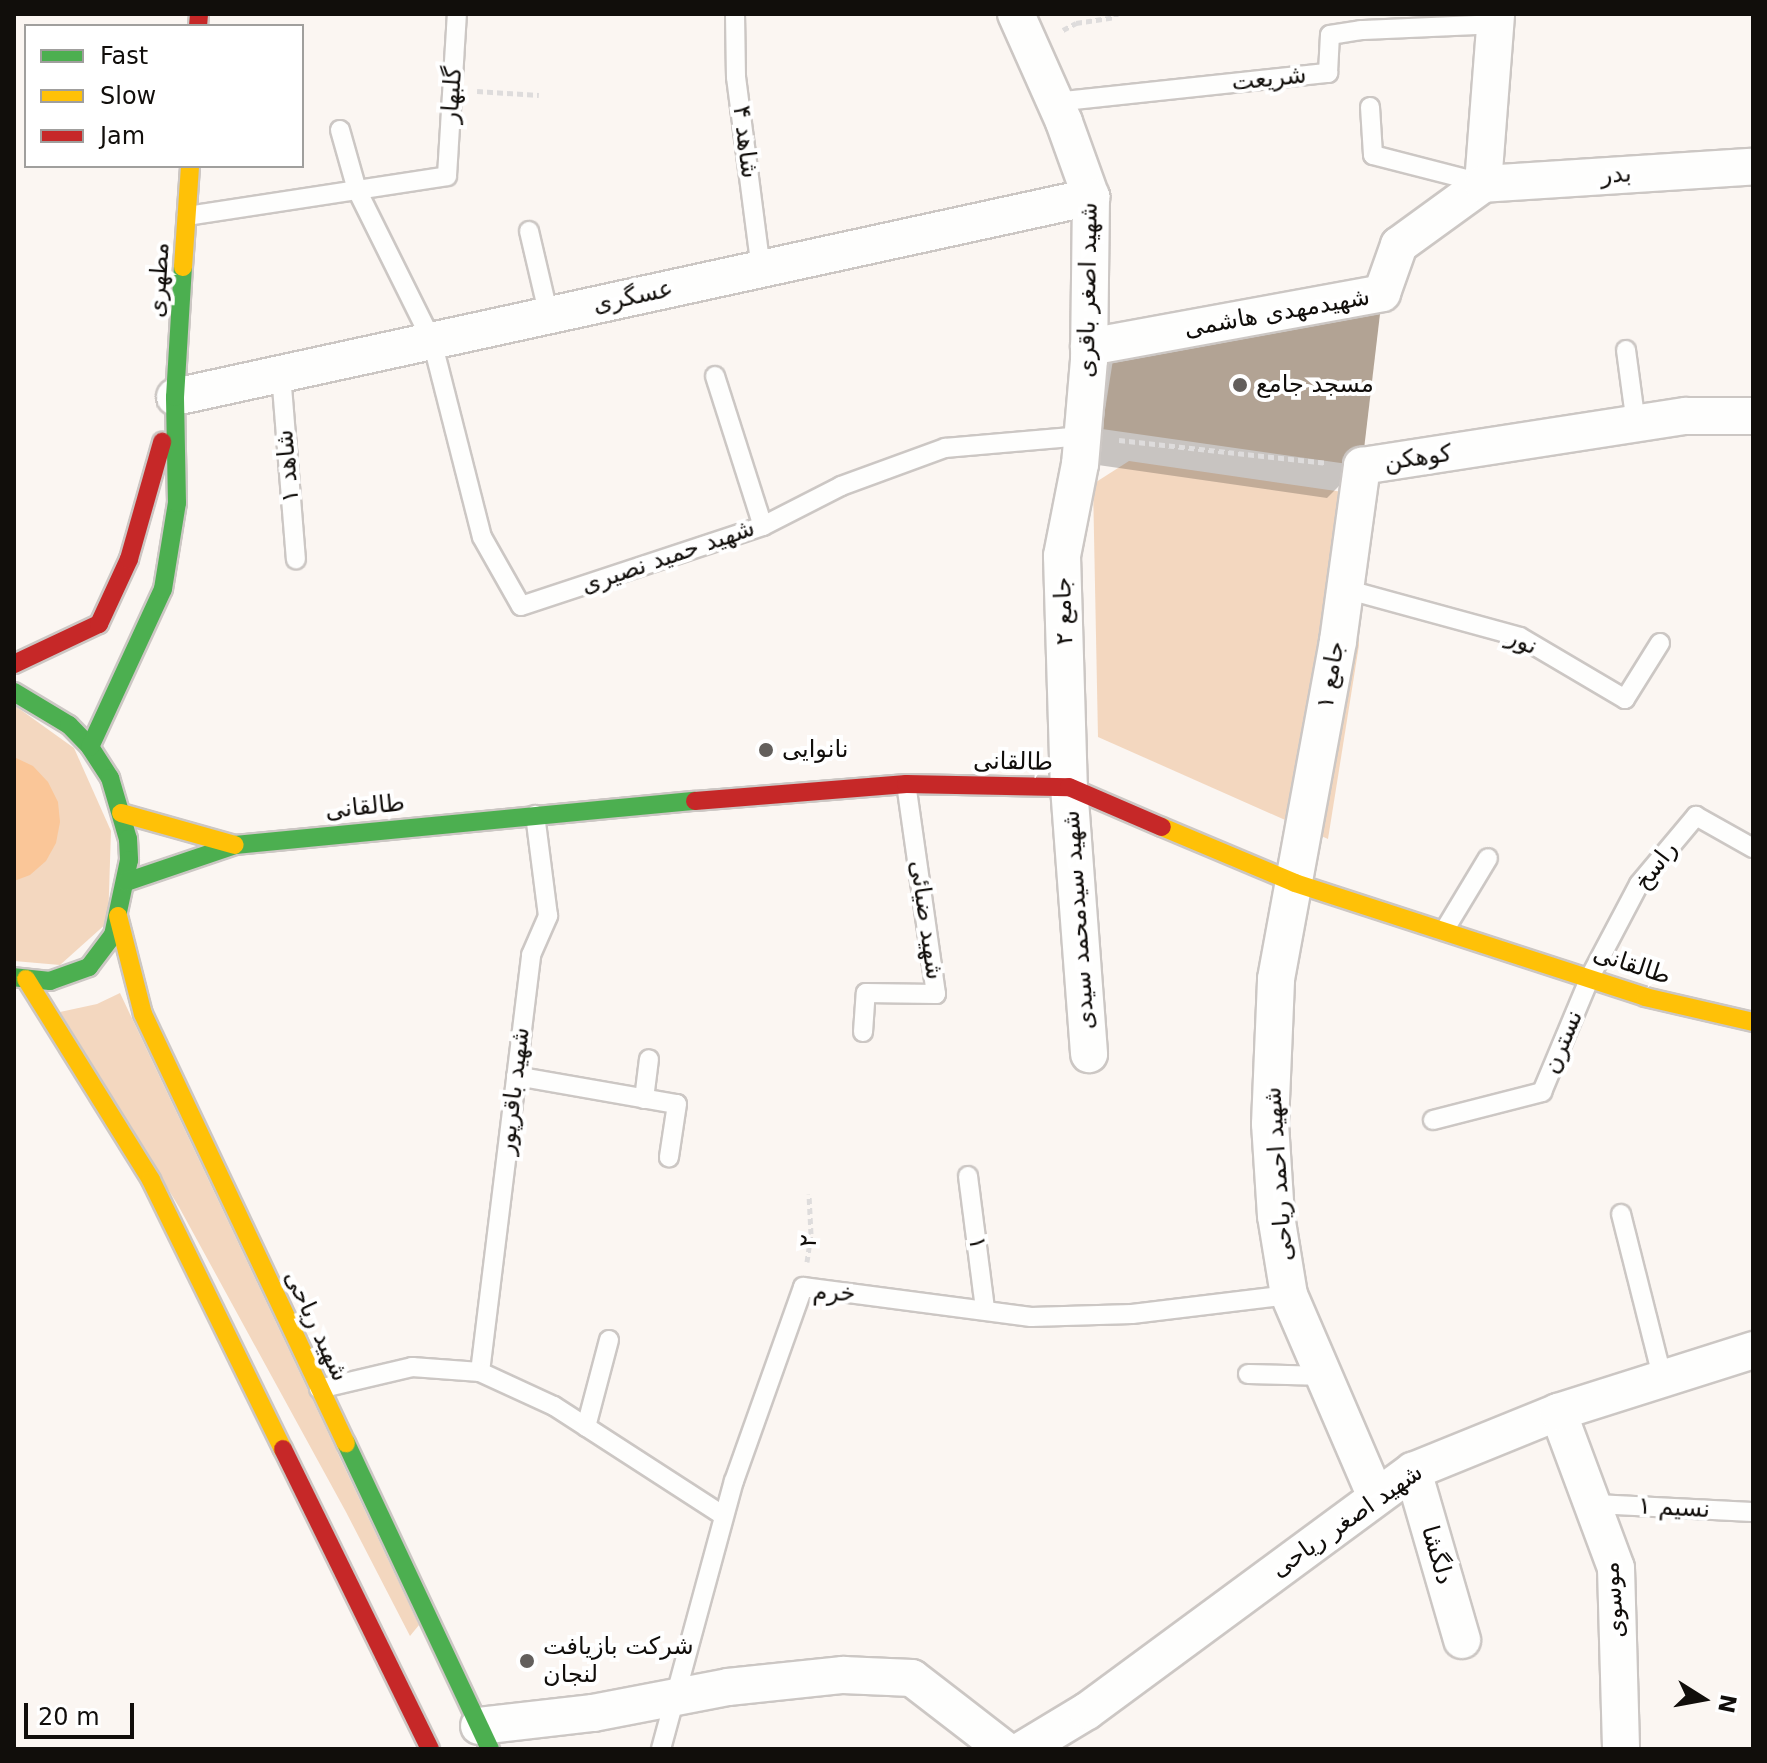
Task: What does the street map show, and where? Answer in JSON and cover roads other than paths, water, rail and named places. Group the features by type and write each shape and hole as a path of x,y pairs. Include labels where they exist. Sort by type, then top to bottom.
{"street":[{"path":"1483,184 1496,19"},
{"name":"شهید اصغر باقری","path":"1023,30 1055,102 1091,197 1089,347 1082,436"},
{"name":"بدر","path":"1483,184 1749,167"},
{"name":"مطهری","path":"175,397 190,168"},
{"name":"شهیدمهدی هاشمی","path":"1089,347 1382,293 1399,245 1483,184"},
{"name":"عسگری","path":"175,397 1091,197"},
{"path":"14,664 99,624 129,559 175,397"},
{"path":"90,747 163,589 177,503 175,397"},
{"name":"کوهکن","path":"1362,466 1686,416 1753,416"},
{"name":"جامع ۲","path":"1069,787 1062,556 1082,436"},
{"name":"جامع ۱","path":"1295,883 1345,589 1362,466"},
{"path":"14,692 69,725 90,747 110,778 128,839 126,882 113,935 89,967 50,981 20,978"},
{"name":"طالقانی","path":"235,845 535,814 906,784 1069,787 1295,883 1645,997 1753,1022"},
{"name":"شهید سیدمحمد سیدی","path":"1069,787 1089,1054"},
{"path":"121,813 235,845"},
{"path":"126,882 235,845"},
{"name":"شهید احمد ریاحی","path":"1295,883 1276,979 1270,1124 1276,1216 1289,1295 1327,1376 1376,1497"},
{"name":"شهید ریاحی","path":"118,916 143,1014 485,1738"},
{"path":"20,978 151,1180 430,1749"},
{"name":"شهید اصغر ریاحی","path":"1024,1749 1087,1711 1413,1471 1558,1412 1753,1350"},
{"name":"موسوی","path":"1558,1412 1595,1504 1616,1568 1621,1749"},
{"name":"دلگشا","path":"1413,1471 1462,1640"},
{"path":"485,1738 728,1687 843,1675 912,1678 1004,1749"}],"lane":[{"name":"گلبهار","path":"357,190 447,176 457,14"},
{"name":"شاهد ۴","path":"735,14 736,77 761,269"},
{"name":"شریعت","path":"1055,102 1328,73 1330,35 1360,22 1496,19"},
{"path":"1370,107 1373,155 1483,184"},
{"path":"340,130 357,190 432,341"},
{"path":"187,216 357,190"},
{"path":"529,231 549,316"},
{"name":"شهید حمید نصیری","path":"432,341 482,537 521,606 763,526 841,486 945,448 1082,436"},
{"path":"1626,350 1636,424"},
{"name":"شاهد ۱","path":"281,374 296,559"},
{"path":"715,376 763,526"},
{"name":"نور","path":"1345,589 1520,637 1625,699 1660,643"},
{"name":"شهید ضیائی","path":"863,1032 866,993 936,994 906,784"},
{"name":"شهید باقرپور","path":"480,1372 531,955 548,916 535,814"},
{"name":"راسخ","path":"1590,977 1639,884 1696,816 1753,848"},
{"path":"1444,931 1488,858"},
{"name":"نسترن","path":"1433,1120 1542,1092 1590,977"},
{"path":"644,1099 649,1059"},
{"path":"516,1076 677,1104 669,1157"},
{"name":"۱","path":"968,1176 985,1309"},
{"path":"1621,1214 1663,1380"},
{"name":"خرم","path":"661,1749 724,1516 803,1287 1031,1317 1132,1314 1289,1295"},
{"path":"586,1427 609,1340"},
{"path":"319,1389 412,1367 480,1372 554,1406 724,1516"},
{"path":"1248,1374 1327,1376"},
{"name":"نسیم ۱","path":"1595,1504 1753,1512"}],"place":[{"name":"مسجد جامع","path":"1240,385"},
{"name":"نانوایی","path":"766,750"},
{"name":"شرکت بازیافت لنجان","path":"527,1661"}]}
